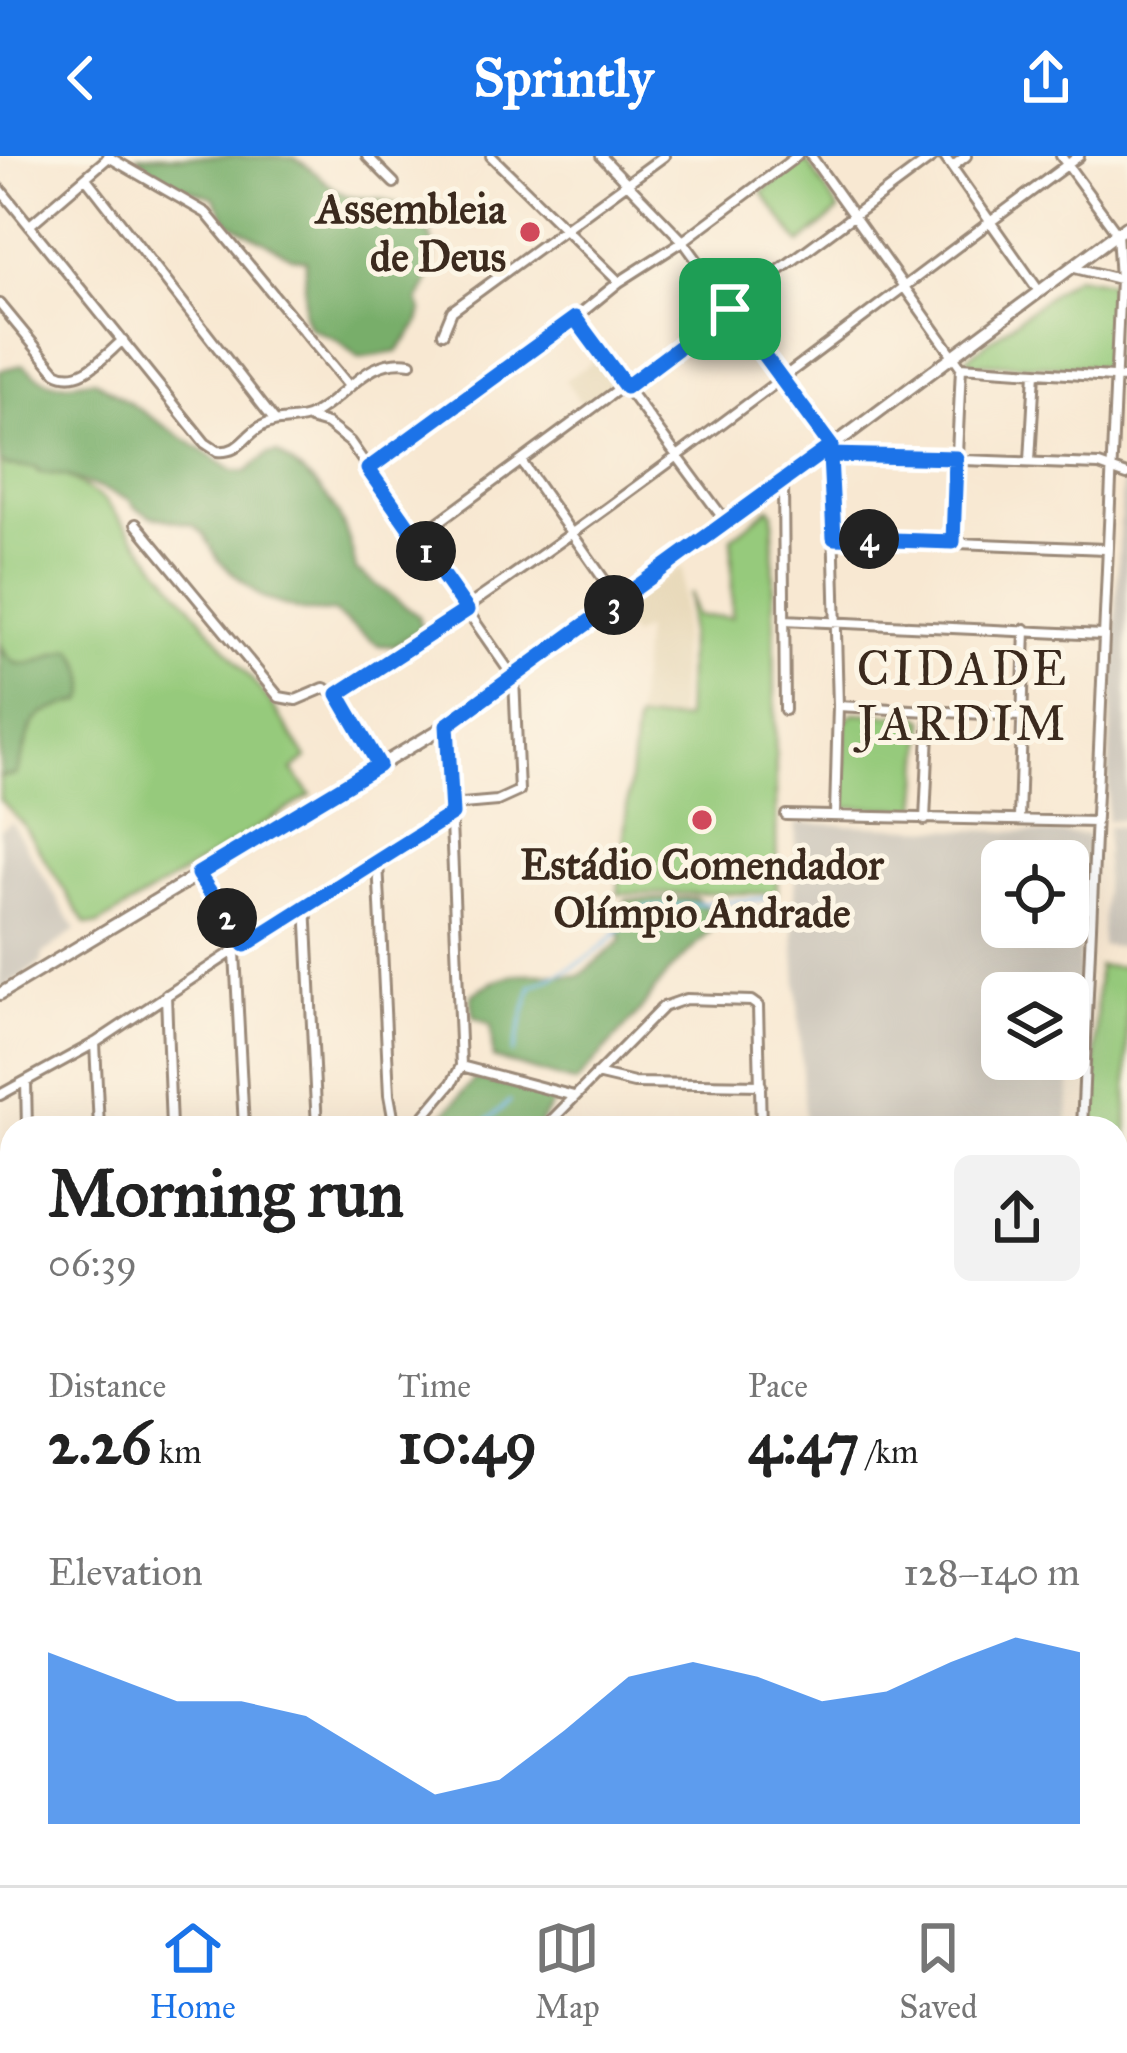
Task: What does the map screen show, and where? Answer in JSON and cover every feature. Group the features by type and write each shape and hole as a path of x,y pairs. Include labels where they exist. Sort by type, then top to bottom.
{"main road":[{"path":"0,994 447,725 725,522 957,361 1122,229"}],"street":[{"path":"367,156 394,182"},
{"path":"491,156 619,281"},
{"path":"601,156 682,242 830,450 838,706 835,815"},
{"path":"443,333 452,311 664,156"},
{"path":"368,469 619,281 682,242 797,156"},
{"path":"811,156 957,361 953,542"},
{"path":"417,538 934,156"},
{"path":"944,156 1040,293"},
{"path":"952,167 966,156"},
{"path":"338,694 572,534 906,286 1064,160 1079,156"},
{"path":"30,225 108,157 206,213 349,386"},
{"path":"1064,160 1122,229 1124,280 1105,549 1083,1116"},
{"path":"86,178 274,420"},
{"path":"0,189 210,448 232,451 274,420 309,418 339,432 514,678 519,791 497,801 452,810 95,1043 0,1095"},
{"path":"1075,268 1124,280"},
{"path":"0,304 56,372 67,378 79,376 123,340"},
{"path":"575,318 725,522"},
{"path":"957,361 1127,378"},
{"path":"309,418 381,363 411,363"},
{"path":"1030,460 1035,371"},
{"path":"830,450 1099,465 1127,476"},
{"path":"523,464 619,601"},
{"path":"783,483 785,710"},
{"path":"136,524 279,697 296,700 324,688 338,694 379,765"},
{"path":"834,538 1105,549"},
{"path":"784,620 1102,635"},
{"path":"1019,819 1025,629"},
{"path":"838,706 1021,716"},
{"path":"925,820 931,710"},
{"path":"424,1116 461,1066 447,725"},
{"path":"786,815 1095,822"},
{"path":"378,860 393,1116"},
{"path":"198,874 245,945"},
{"path":"306,903 316,1116"},
{"path":"235,952 243,1116"},
{"path":"166,995 171,1116"},
{"path":"555,1116 670,1003 710,999 755,1003 760,1014 761,1116"},
{"path":"95,1043 98,1116"},
{"path":"461,1066 574,1096"},
{"path":"596,1074 634,1083 761,1085"},
{"path":"26,1080 27,1116"}],"shaded area":[{"path":"596,359 611,381 585,409 565,380"},
{"path":"1122,482 1127,484 1127,819 1107,821"},
{"path":"683,568 683,609 678,719 636,721 644,629 632,636 615,615"},
{"path":"11,822 76,930 43,954 41,963 0,990 0,829"},
{"path":"796,823 1088,835 1088,840 981,840 981,948 1080,948 1078,972 981,972 981,1080 1070,1080 1068,1116 804,1116 794,932"},
{"path":"1127,826 1127,947 1101,946 1107,827"}],"green space":[{"path":"137,156 295,158 348,196 402,207 426,228 434,254 418,301 422,311 418,325 397,352 359,358 337,340 309,327 304,314 306,260 228,222 213,197 172,181"},
{"path":"801,162 809,164 839,211 800,244 762,192"},
{"path":"1075,276 1110,282 1110,367 969,363 967,358"},
{"path":"23,365 57,383 95,380 233,471 246,472 268,454 277,453 330,502 346,531 356,570 418,616 421,628 394,646 378,645 333,612 303,611 262,598 219,561 193,525 151,516 129,499 67,476 7,466 0,461 0,370"},
{"path":"0,461 67,476 104,500 270,702 307,758 292,770 311,795 98,925 86,924 22,823 0,800 0,777 16,775 35,721 87,694 79,658 57,653 17,663 0,642"},
{"name":"Estádio Comendador Olímpio Andrade","path":"770,507 777,893 618,894 636,721 685,719 690,592 695,616 732,617 732,537"},
{"path":"0,642 13,661 22,664 72,649 83,667 87,688 83,701 49,711 33,723 16,775 0,777"},
{"path":"853,713 925,720 918,809 841,807 845,720"},
{"path":"696,898 716,917 709,933 667,974 576,1083 493,1058 491,1025 474,1017 471,996 510,976 580,976 621,941 618,922 626,900"},
{"path":"1098,966 1127,967 1127,1116 1093,1116"},
{"path":"476,1078 555,1099 544,1116 443,1116"}],"waterway":[{"path":"513,1053 532,986 592,955 641,908 776,898"},
{"path":"493,1116 510,1101"}],"place":[{"name":"Assembleia de Deus","path":"530,232"},
{"name":"Estádio Comendador Olímpio Andrade","path":"702,820"}],"district":[{"name":"CIDADE JARDIM","path":"963,696"}],"route":[{"path":"730,309 626,387 575,318 368,469 467,610 338,694 379,765 198,874 245,945 452,814 447,725 831,446 830,455 956,458 953,542 834,538 830,455 831,446 730,309"}]}
